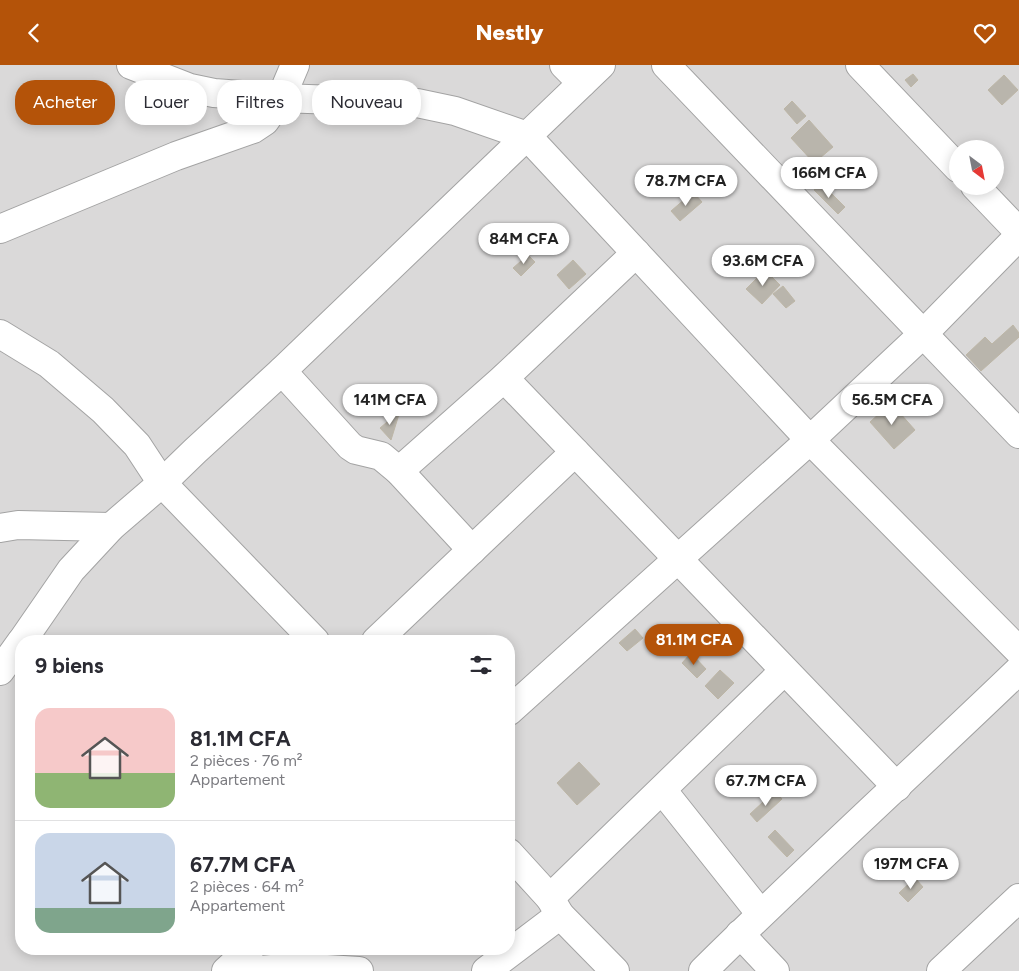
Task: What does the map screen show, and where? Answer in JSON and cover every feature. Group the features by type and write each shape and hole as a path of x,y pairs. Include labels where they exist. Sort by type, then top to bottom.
{"street":[{"path":"131,65 190,88 217,93"},
{"path":"289,80 295,65"},
{"path":"666,65 1019,434"},
{"path":"860,65 949,159"},
{"path":"26,635 71,571 111,527 162,483 282,371 527,136 582,71"},
{"path":"302,100 417,103 455,111 527,136 810,439 1019,651"},
{"path":"0,229 176,156 253,129 258,125"},
{"path":"515,706 678,560 924,334 1019,234 983,195"},
{"path":"398,471 504,378 636,253"},
{"path":"0,334 49,364 103,410 137,445 162,483 309,635"},
{"path":"282,371 350,446 356,450 381,456 398,471 472,550"},
{"path":"504,378 896,787"},
{"path":"382,635 575,452"},
{"path":"0,528 18,525 111,527"},
{"path":"0,671 15,650"},
{"path":"703,971 760,913 1019,670"},
{"path":"515,944 555,906 663,791 784,671"},
{"path":"663,791 760,913"},
{"path":"515,860 614,971"},
{"path":"941,971 1019,898"},
{"path":"740,934 775,971"},
{"path":"226,971 243,955"},
{"path":"486,971 503,955"},
{"path":"250,971 294,967 358,971"}],"shaded area":[{"path":"0,65 1019,65 1019,971 0,971"}],"building":[{"path":"913,74 918,80 911,87 905,80"},
{"path":"1004,75 1018,90 1002,105 988,90"},
{"path":"792,101 806,116 797,124 784,109"},
{"path":"809,120 833,147 814,163 791,138"},
{"path":"821,183 845,207 838,214 814,190"},
{"path":"693,192 702,202 680,221 671,211"},
{"path":"528,255 535,262 521,276 513,268"},
{"path":"573,260 586,274 569,289 557,275"},
{"path":"765,270 780,285 762,304 746,289"},
{"path":"783,286 795,301 786,308 773,294"},
{"path":"1013,325 1019,333 1019,337 981,371 966,355 985,337 992,344"},
{"path":"891,403 915,430 894,449 870,422"},
{"path":"400,411 391,440 380,428"},
{"path":"635,629 643,638 627,651 619,643"},
{"path":"691,653 706,669 697,678 682,663"},
{"path":"720,670 734,683 718,699 705,686"},
{"path":"579,762 600,784 577,805 557,783"},
{"path":"775,791 782,799 757,822 750,814"},
{"path":"775,830 794,850 787,857 768,837"},
{"path":"915,878 923,887 908,902 899,893"}]}
